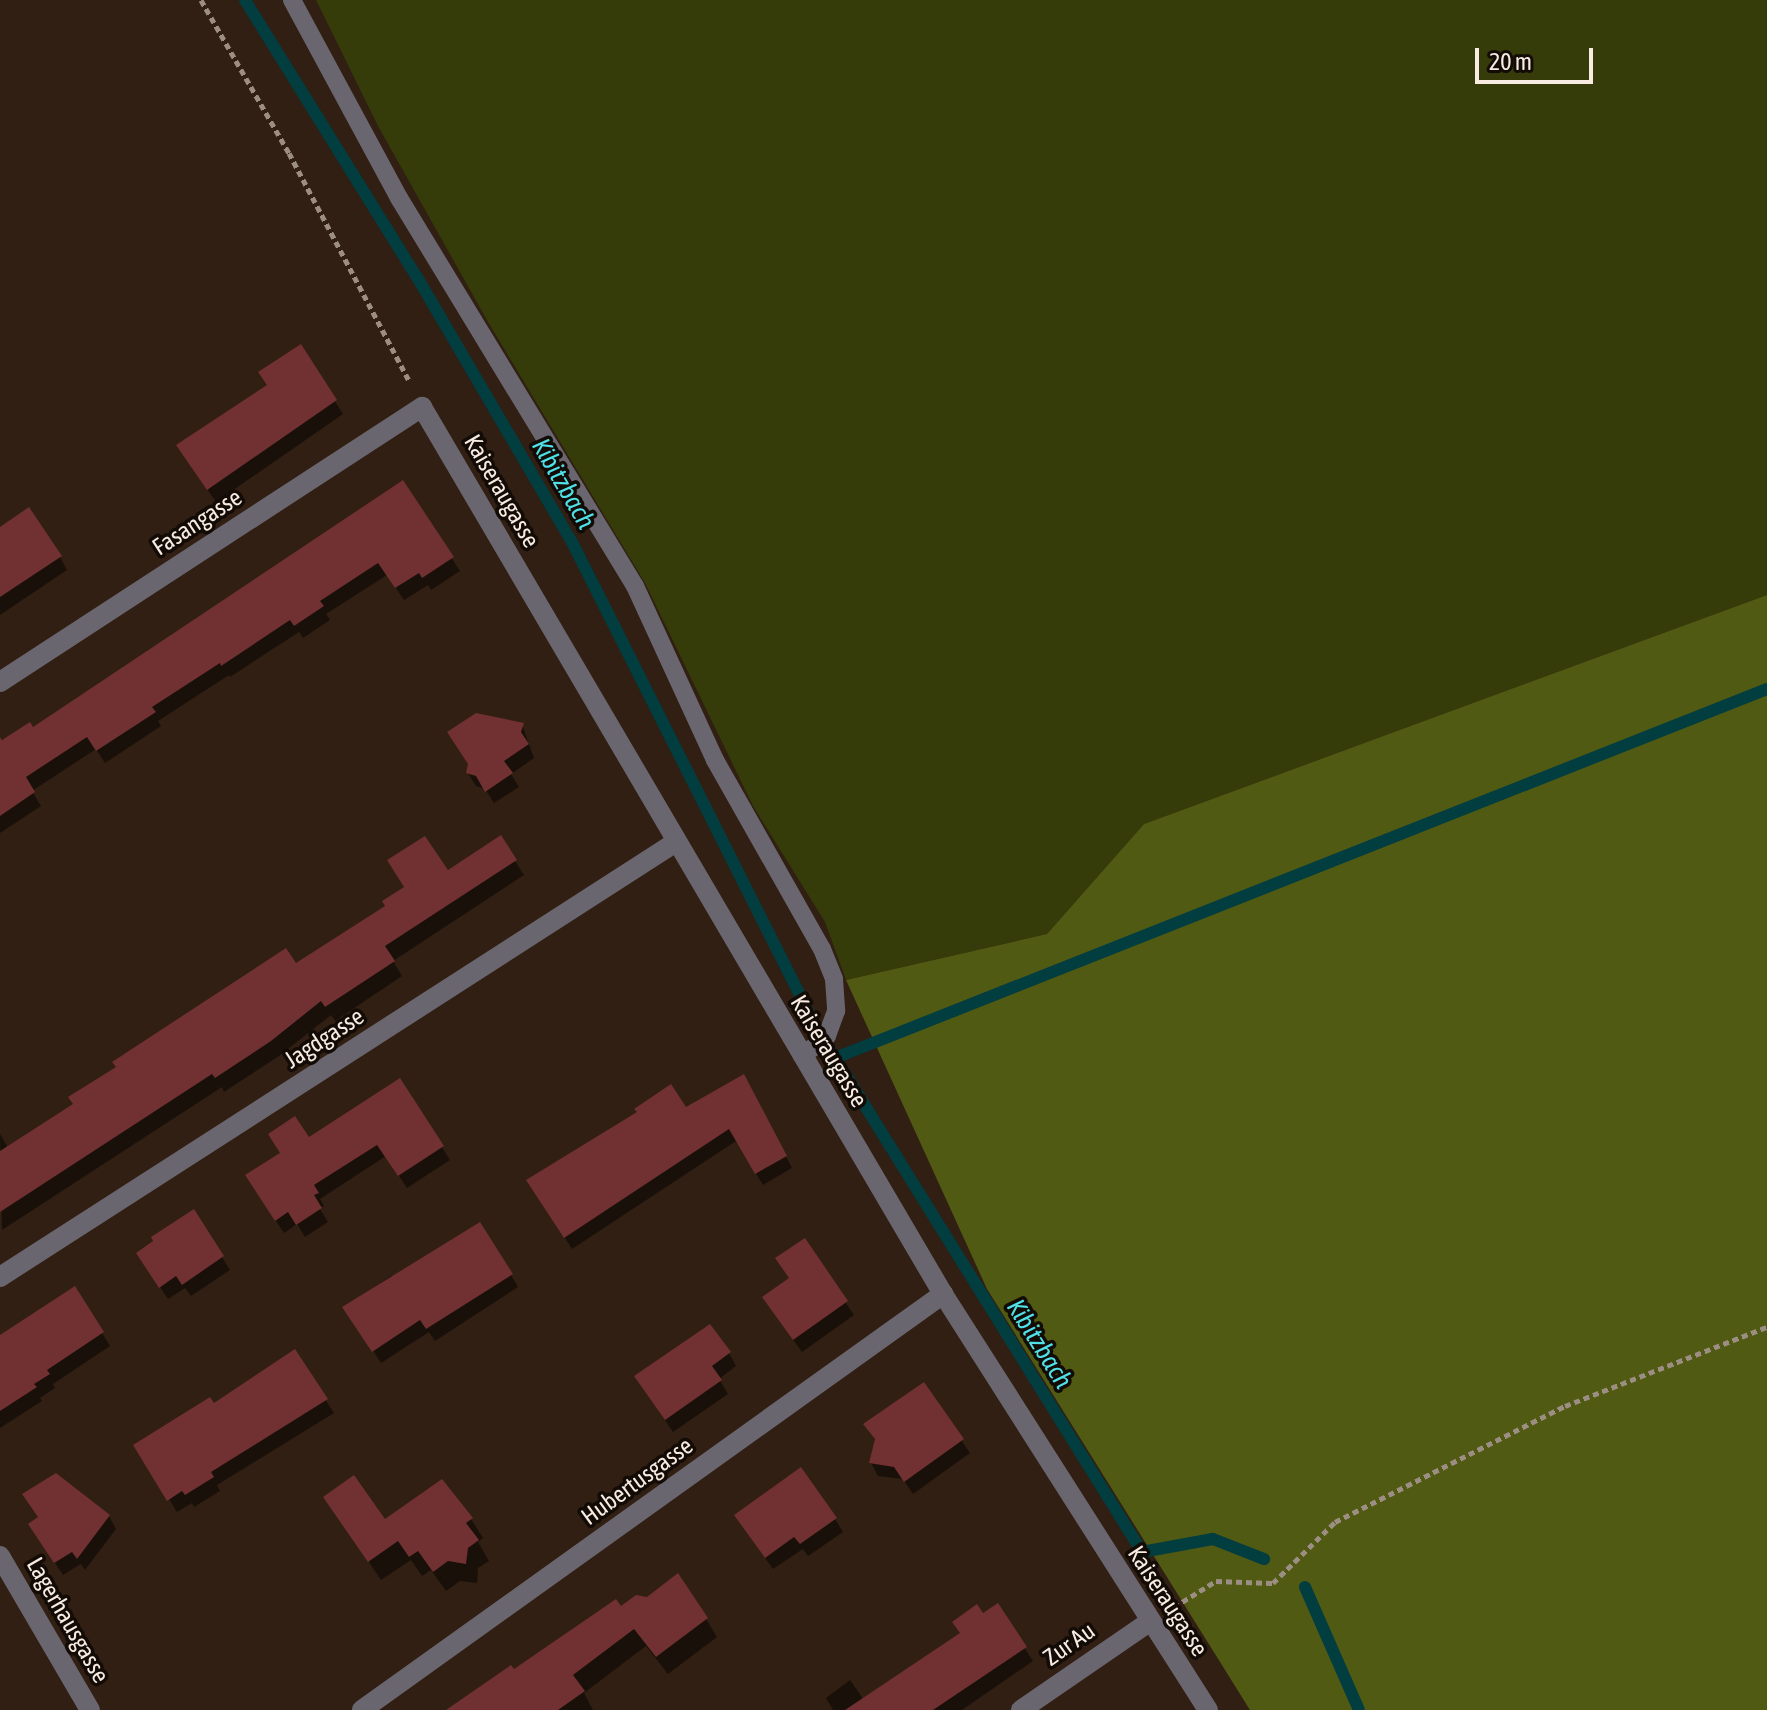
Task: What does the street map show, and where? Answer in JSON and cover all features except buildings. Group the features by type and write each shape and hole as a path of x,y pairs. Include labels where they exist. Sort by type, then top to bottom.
{"street":[{"name":"Fasangasse","path":"0,682 422,407"},
{"name":"Kaiseraugasse","path":"422,407 943,1294 1149,1622 1208,1710"},
{"name":"Jagdgasse","path":"0,1277 676,842"},
{"name":"Hubertusgasse","path":"362,1710 943,1294"},
{"name":"Lagerhausgasse","path":"0,1556 90,1710"},
{"name":"Zur Au","path":"1021,1710 1149,1622"}],"lane":[{"path":"292,0 399,198 635,586 715,760 822,949 834,979 836,1011 827,1036 802,1056"}],"path":[{"path":"201,0 289,153 422,407"},
{"path":"1149,1622 1216,1581 1273,1583 1335,1522 1565,1406 1767,1327"}],"green space":[{"path":"316,0 1767,0 1767,595 1144,824 1047,934 846,980 825,922 753,806 645,583 488,322 378,126"},
{"path":"1767,595 1767,1710 1250,1710 987,1289 846,980 1047,934 1144,824"}],"waterway":[{"name":"Kibitzbach","path":"245,0 417,277 572,542 808,1011"},
{"path":"835,1058 1767,689"},
{"name":"Kibitzbach","path":"831,1051 1142,1552 1213,1539 1264,1559"},
{"name":"Kibitzbach","path":"1305,1587 1359,1710"}]}
